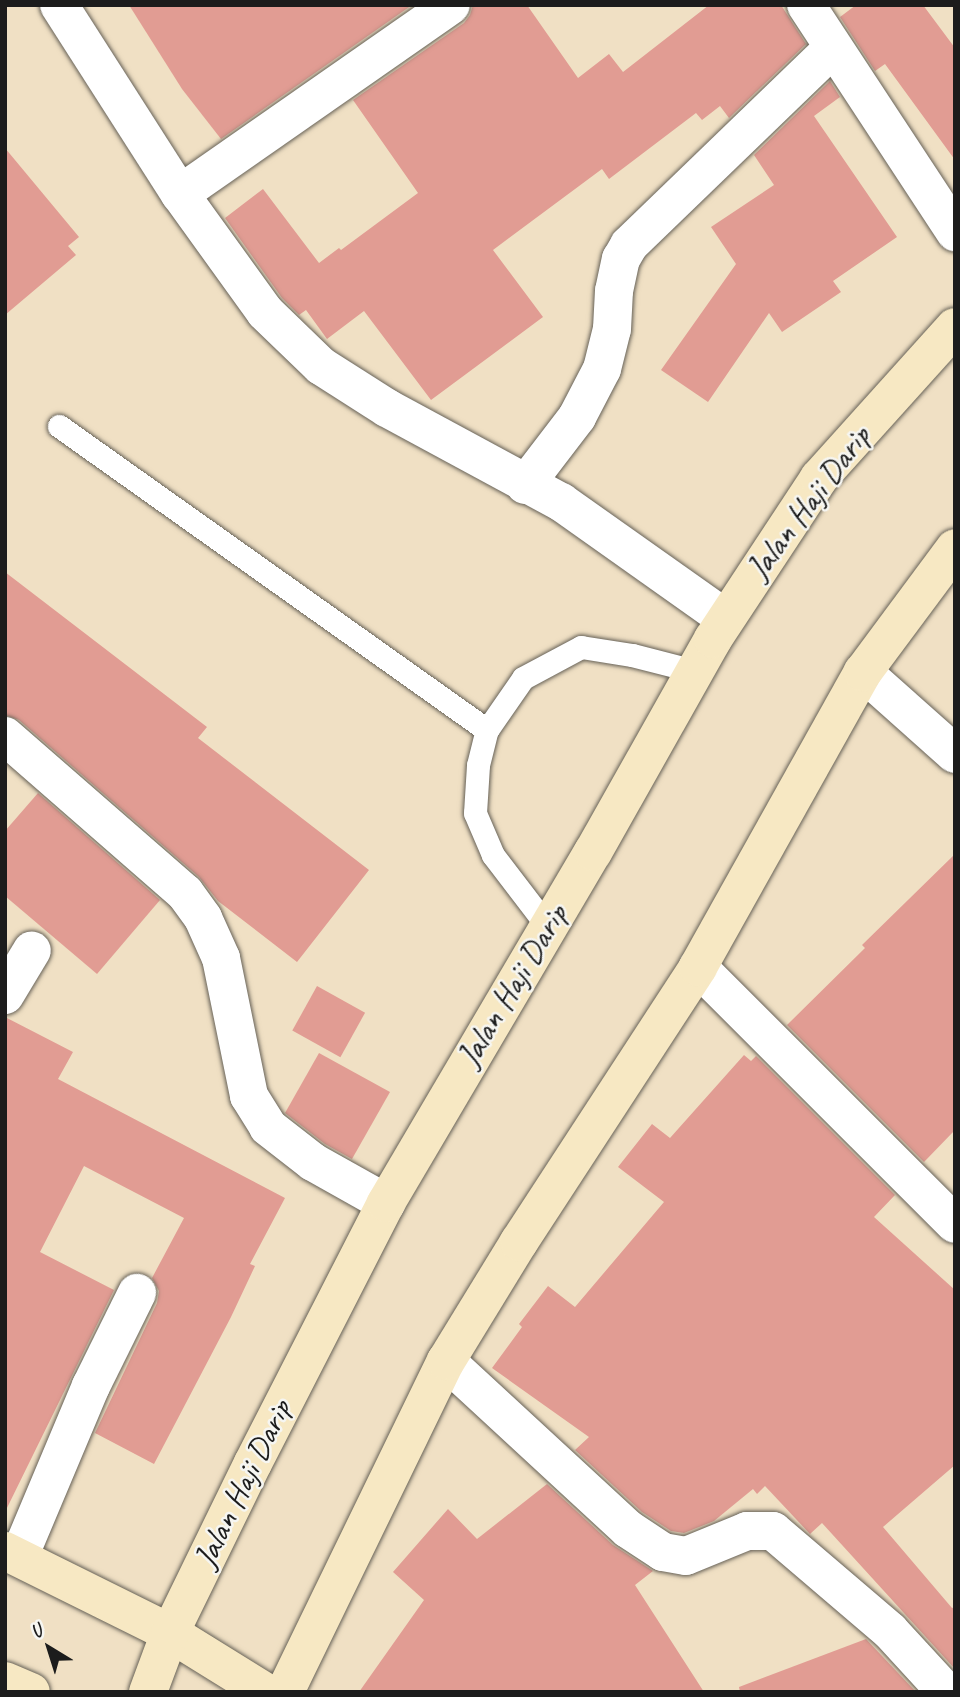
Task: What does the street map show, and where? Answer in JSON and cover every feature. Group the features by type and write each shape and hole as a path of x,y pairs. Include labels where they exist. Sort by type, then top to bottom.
{"main road":[{"name":"Jalan Haji Darip","path":"148,1692 170,1633 253,1462 386,1203 725,618 820,478 955,327"},
{"path":"285,1692 446,1361 519,1242 698,967 863,672 955,548"},
{"path":"12,1554 170,1633 265,1692"},
{"path":"5,1681 31,1692"}],"street":[{"path":"59,5 180,194 265,312 321,366 387,408 524,485 561,502 725,618"},
{"path":"180,194 451,5"},
{"path":"524,485 577,417 602,369 612,329 614,291 621,259 629,245 824,20 955,232"},
{"path":"863,672 955,754"},
{"path":"5,736 185,893 203,918 220,958 249,1096 268,1127 313,1162 386,1203"},
{"path":"5,995 32,950"},
{"path":"698,967 955,1224"},
{"path":"12,1554 137,1293"},
{"path":"446,1361 628,1529 663,1552 686,1556 747,1531 773,1531 890,1631 946,1692"}],"lane":[{"path":"59,425 487,730"},
{"path":"548,927 493,855 475,813 478,765 487,730 523,678 581,647 632,655 695,671"}],"building":[{"path":"129,5 412,5 221,139 182,89"},
{"path":"473,5 527,5 578,78 609,54 623,72 709,5 781,5 806,44 729,118 720,106 702,120 696,113 609,179 602,169 493,250 543,317 431,400 364,311 327,339 306,310 299,315 282,298 225,218 263,189 319,263 418,193 353,100 464,23"},
{"path":"856,5 923,5 955,48 955,160 885,64 875,71 840,17"},
{"path":"830,81 840,97 814,116 897,237 833,281 841,292 782,332 769,313 708,402 661,370 736,264 711,227 774,185 754,155"},
{"path":"5,148 79,237 68,246 76,255 5,315"},
{"path":"5,572 207,727 198,738 369,870 297,962 218,901 199,877 19,720 5,715"},
{"path":"38,793 160,900 97,974 5,896 5,831"},
{"path":"955,854 955,1130 924,1162 787,1025 865,948 862,945"},
{"path":"317,986 365,1013 340,1057 292,1031"},
{"path":"5,1017 73,1052 58,1079 285,1198 250,1264 255,1266 231,1317 154,1464 95,1433 157,1303 159,1291 152,1278 184,1218 84,1166 40,1252 114,1290 5,1512"},
{"path":"319,1053 390,1092 352,1159 325,1144 285,1113"},
{"path":"744,1055 751,1061 756,1056 895,1195 874,1217 955,1290 955,1465 883,1527 952,1608 955,1607 955,1669 822,1523 810,1534 765,1486 757,1494 753,1489 714,1521 684,1533 671,1531 642,1512 575,1450 589,1437 492,1368 522,1327 519,1324 548,1286 575,1307 664,1202 618,1167 652,1124 670,1138"},
{"path":"547,1484 613,1545 653,1571 635,1585 704,1692 359,1692 424,1600 393,1572 448,1509 477,1539"},
{"path":"866,1639 916,1692 740,1692 739,1687"}]}
